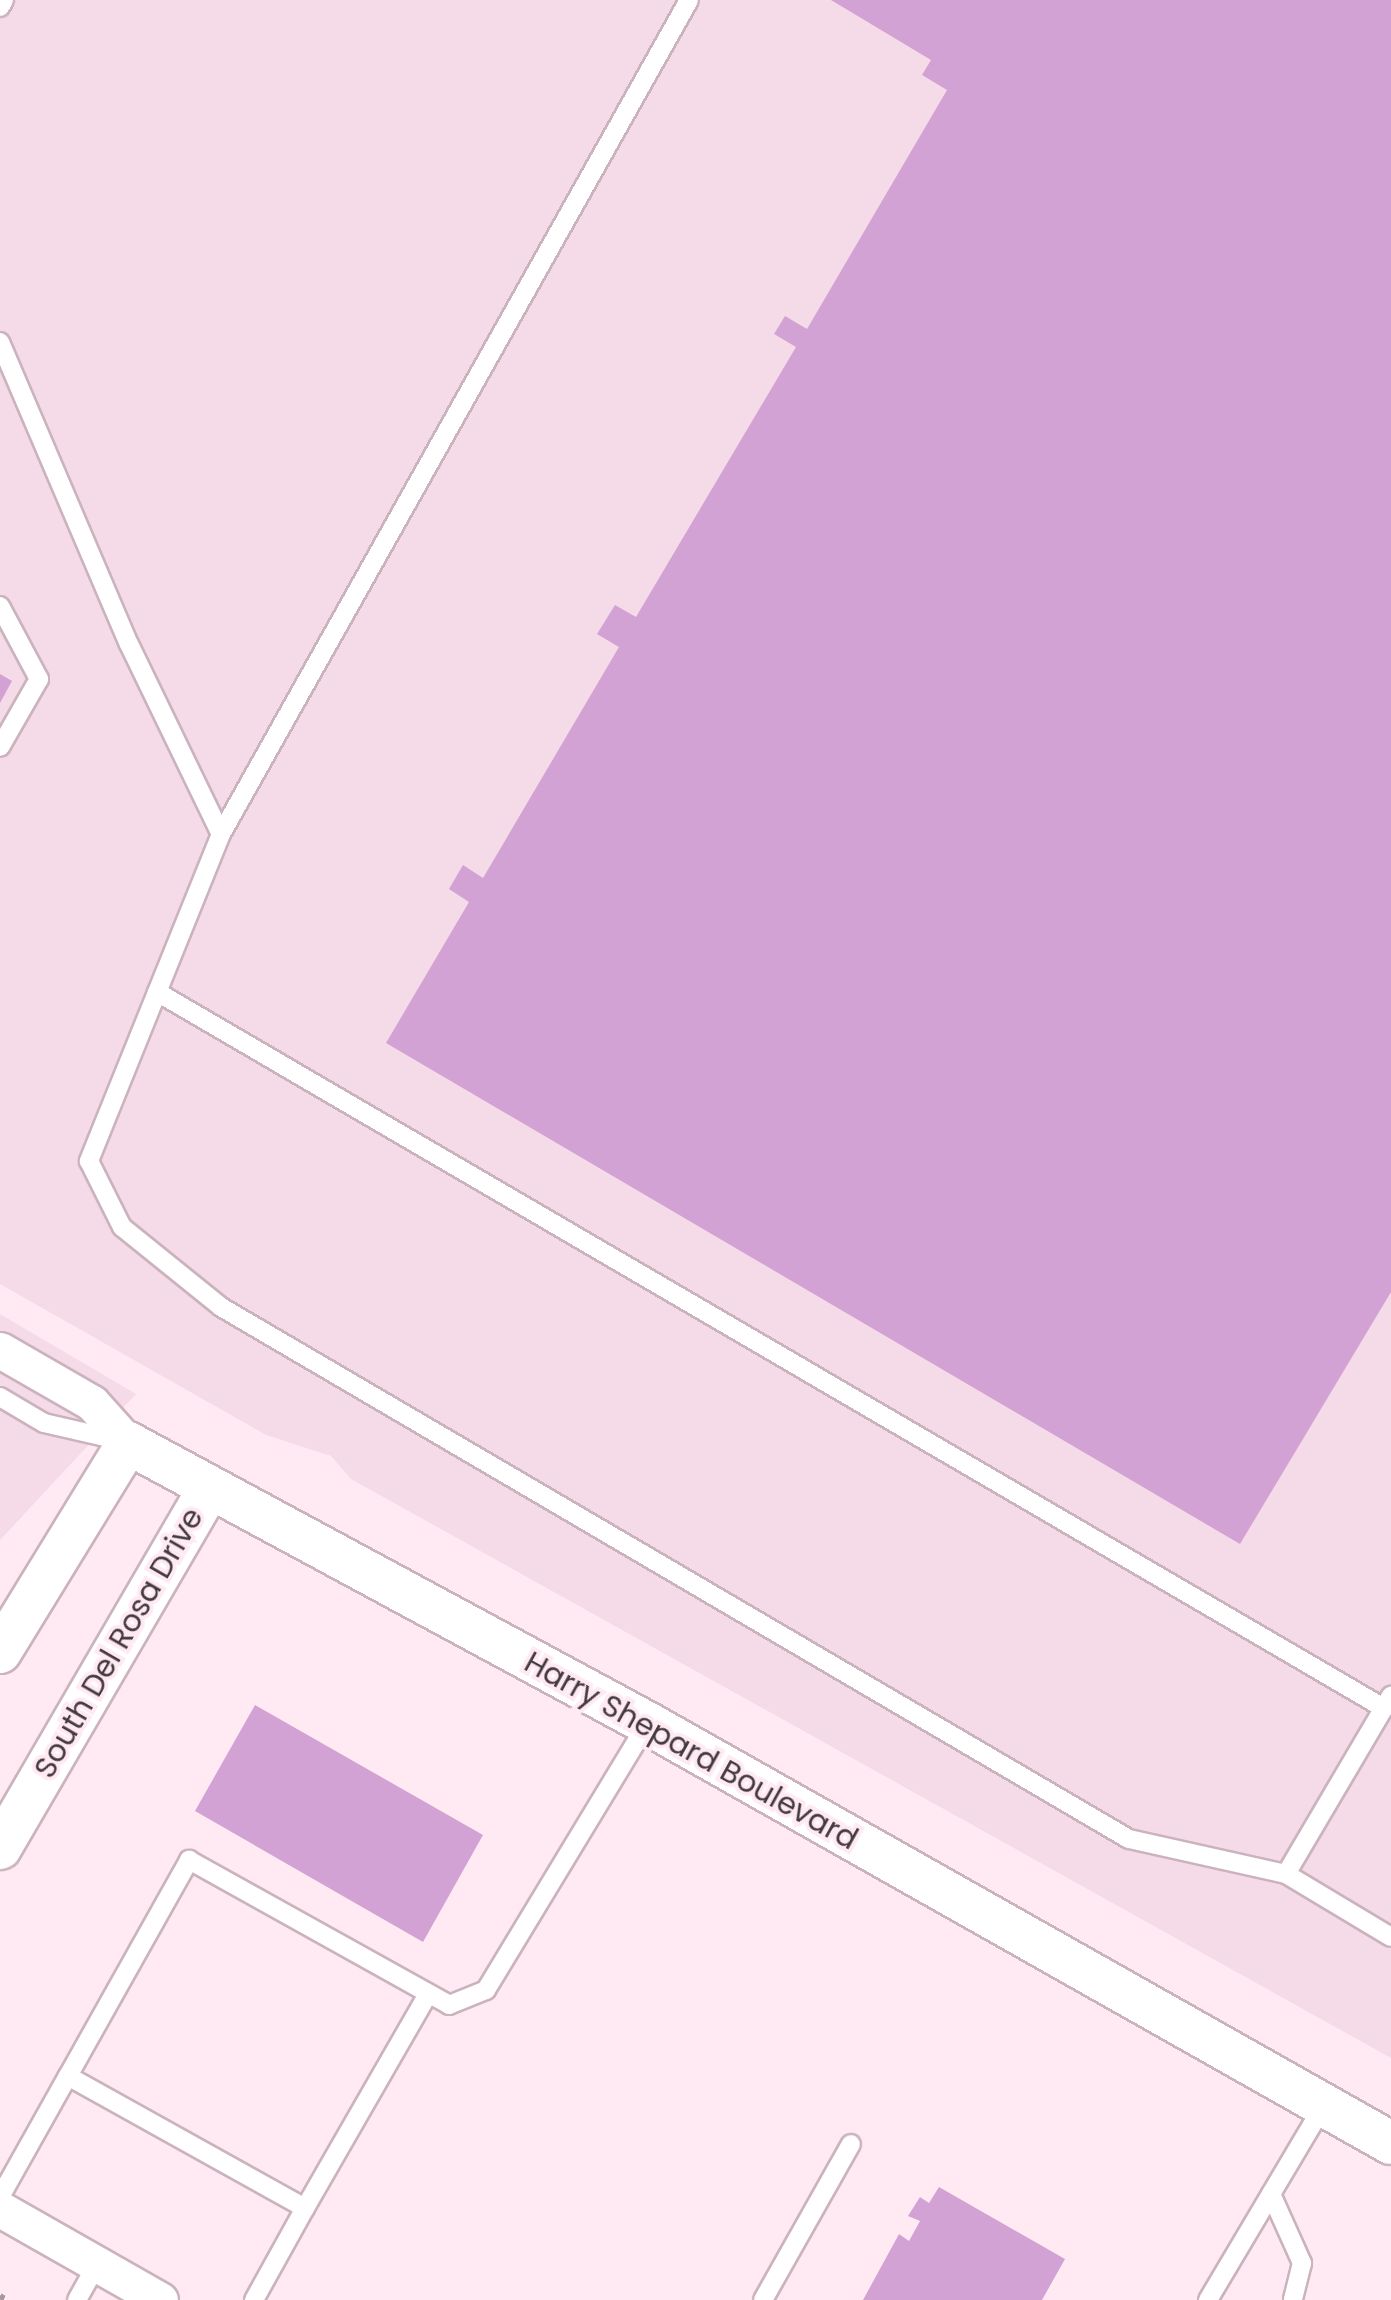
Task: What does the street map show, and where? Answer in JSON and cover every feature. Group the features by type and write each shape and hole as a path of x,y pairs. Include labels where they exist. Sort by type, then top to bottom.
{"street":[{"name":"Harry Shepard Boulevard","path":"0,1350 92,1403 128,1443 208,1491 647,1723 1391,2142"},
{"path":"0,1652 128,1443"},
{"name":"South Del Rosa Drive","path":"0,1848 208,1491"},
{"path":"0,2209 160,2300"}],"lane":[{"path":"0,7 4,0"},
{"path":"689,0 221,834 89,1161 122,1227 221,1307 1129,1839 1286,1874 1391,1938"},
{"path":"0,342 129,644 221,834"},
{"path":"0,606 39,679 0,747"},
{"path":"157,992 1387,1702 1286,1874"},
{"path":"0,1397 44,1423 128,1443"},
{"path":"0,2197 188,1860 448,2005 486,1990 647,1723"},
{"path":"254,2300 428,1994"},
{"path":"68,2076 305,2208"},
{"path":"1208,2300 1324,2105"},
{"path":"763,2300 851,2144"},
{"path":"1271,2194 1302,2263 1293,2300"},
{"path":"77,2300 97,2264"}],"path":[{"path":"0,2296 7,2300"}],"shaded area":[{"path":"0,0 1391,0 1391,2058 351,1479 331,1456 266,1435 0,1284"},
{"path":"0,1314 136,1394 0,1540"}],"building":[{"path":"831,0 1391,0 1391,1292 1240,1544 386,1043 469,902 449,889 463,865 483,878 619,647 597,634 615,605 636,617 796,347 774,334 785,316 807,329 947,90 922,75 931,60"},
{"path":"0,674 12,681 0,703"},
{"path":"255,1705 483,1835 423,1942 195,1811"},
{"path":"939,2187 1065,2259 1042,2300 863,2300 899,2234 909,2241 920,2221 908,2216 920,2197 929,2203"}]}
